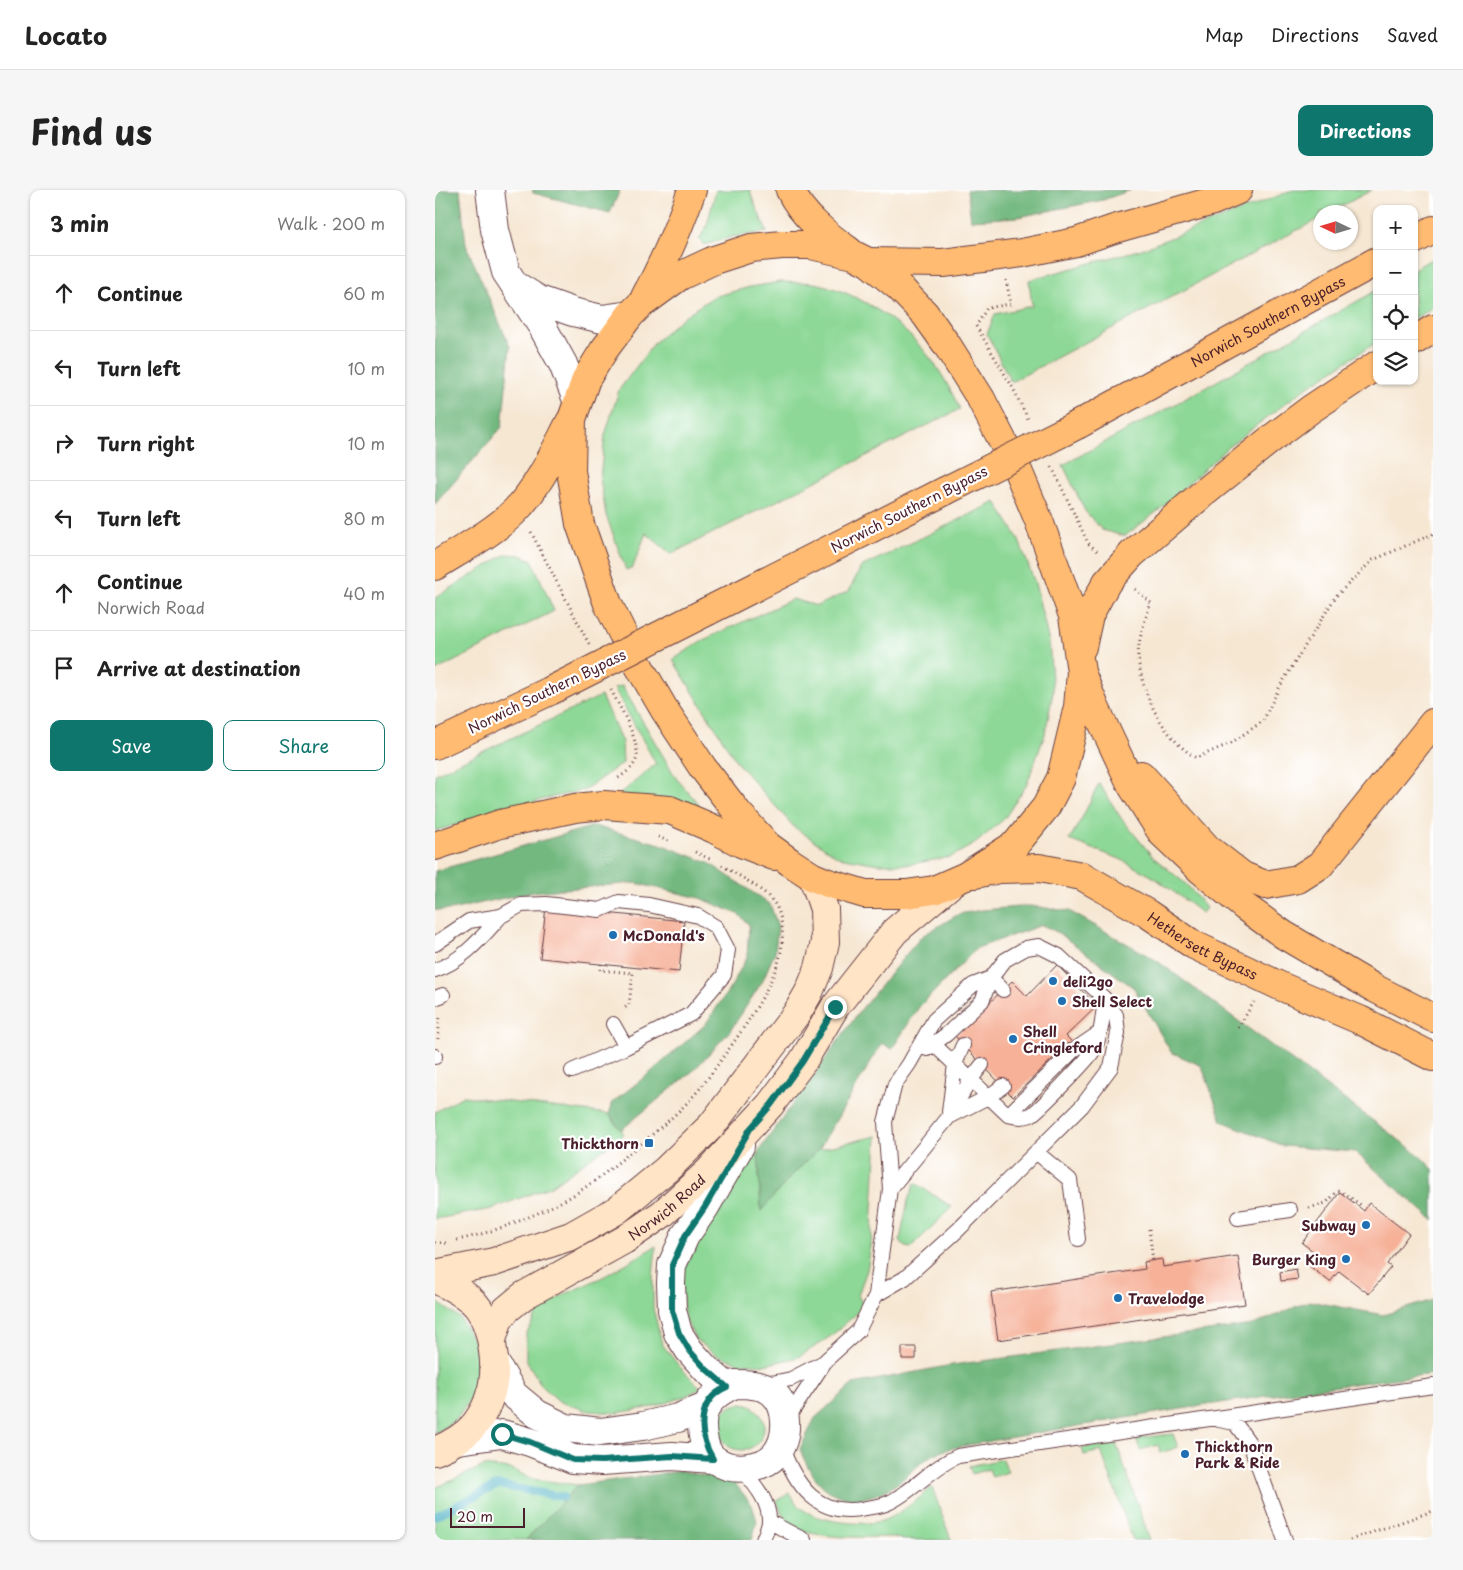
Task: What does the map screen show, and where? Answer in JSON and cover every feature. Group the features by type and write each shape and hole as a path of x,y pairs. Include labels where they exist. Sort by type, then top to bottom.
{"highway":[{"path":"435,566 500,524 516,510 544,471 575,409 586,379 635,310 659,272 679,228 692,190"},
{"path":"791,190 813,222 899,286 925,314 981,399 1018,472 1042,528 1073,616 1080,665 1095,707 1132,786 1162,833 1245,908 1284,935 1374,988 1433,1018"},
{"path":"635,310 681,276 714,260 751,248 782,245 811,246 861,258 943,263 1022,253 1076,242 1114,229 1213,201 1238,190"},
{"path":"1418,238 1433,230"},
{"name":"Norwich Southern Bypass","path":"435,745 550,691 1079,424 1373,262"},
{"path":"1416,340 1433,329"},
{"path":"575,409 571,471 580,524 591,560 612,612 637,661 664,709 703,768 762,839 789,862 813,877 865,894 906,894 934,890 959,880 1016,844 1046,807 1061,778 1078,708 1080,665 1089,615 1107,582 1108,562 1132,554 1271,439 1311,409 1373,369"},
{"path":"1113,744 1207,848 1243,876 1265,885 1298,878 1320,865 1433,724"},
{"path":"435,846 500,824 575,808 603,805 670,810 741,843 789,862"},
{"name":"Hethersett Bypass","path":"959,880 999,869 1039,868 1082,876 1147,914 1193,945 1280,986 1360,1020 1433,1057"}],"main road":[{"name":"Norwich Road","path":"435,1274 494,1262 571,1236 617,1210 667,1170 712,1125 797,1013 809,992 819,968 825,942 824,909 813,877"},
{"name":"Norwich Road","path":"446,1445 478,1421 491,1394 493,1351 498,1321 506,1310 523,1296 624,1240 662,1214 709,1171 771,1105 803,1061 835,1007 895,931 959,880"},
{"name":"Norwich Road","path":"435,1279 473,1301 484,1317 493,1351"}],"street":[{"path":"490,190 495,230 506,272 542,326 563,364 575,409"},
{"path":"517,286 539,300 573,312 602,319 635,310"},
{"path":"727,1387 706,1369 689,1350 679,1333 672,1310 672,1265 685,1236 705,1207 750,1129"},
{"path":"493,1351 514,1395 537,1414 566,1428 601,1432 643,1426 678,1418 706,1407"},
{"path":"446,1445 502,1434 530,1442 573,1460 602,1461 672,1456 713,1459 723,1465 741,1468 765,1463 775,1455 783,1433 783,1410 771,1390 746,1384 735,1384 715,1394 706,1407 701,1431 705,1446 713,1459"}],"lane":[{"path":"435,970 446,966 477,942 501,916 521,905 545,904 600,910 619,902 649,905 698,916 716,927 728,950 724,975 691,1014 573,1071"},
{"path":"435,944 469,921 501,916"},
{"path":"757,1386 791,1379 826,1360 858,1331 877,1296 890,1189 885,1122 895,1084 929,1040 982,1001 991,978 1005,960 1026,948 1039,946 1059,956 1104,998 1115,1015 1118,1034 1111,1067 1082,1106 958,1230 905,1278 877,1296"},
{"path":"991,978 1003,990"},
{"path":"929,1040 1008,1115 1020,1118 1033,1114 1083,1064 1094,1050 1104,1017 1104,998"},
{"path":"613,1024 626,1047"},
{"path":"948,1118 955,1064 963,1045"},
{"path":"890,1189 948,1118 971,1079 982,1065"},
{"path":"948,1118 988,1097 1003,1086"},
{"path":"1036,1152 1070,1180 1078,1239"},
{"path":"1238,1218 1290,1210"},
{"path":"826,1360 783,1433 789,1466 803,1490 820,1503 837,1509 859,1510 888,1504 943,1463 958,1456 1433,1386"},
{"path":"1213,1418 1235,1423 1250,1444 1285,1540"},
{"path":"741,1468 759,1491 766,1506 770,1522 763,1540"},
{"path":"770,1522 804,1540"}],"path":[{"path":"1108,562 1137,592 1151,603 1142,627 1138,657 1143,682 1153,710 1168,733 1189,754 1196,758 1231,742 1263,721 1280,686 1336,596 1366,566 1373,560 1433,534"},
{"path":"601,964 600,970 633,973 629,1005 622,1009"},
{"path":"435,1057 439,996"},
{"path":"1238,1028 1257,998"},
{"path":"1290,1210 1309,1208 1326,1203 1339,1191 1354,1199 1361,1205 1359,1207"},
{"path":"1149,1230 1153,1261"},
{"path":"1350,1540 1433,1511"}],"green space":[{"path":"435,190 460,190 466,245 510,347 502,427 435,504"},
{"path":"532,190 620,190 610,213 533,193"},
{"path":"716,190 750,190 767,232 732,237 704,245 699,240 707,225"},
{"path":"967,190 1131,190 1103,200 1018,217 971,220"},
{"path":"1293,190 1372,190 1343,205 1313,205 1313,222 1011,382 987,334 995,314 1032,306 1029,280 1142,249"},
{"path":"1433,258 1433,307 1418,316 1418,295 1418,267"},
{"path":"781,282 823,285 857,298 888,317 902,328 927,354 944,378 960,409 671,554 646,533 633,567 626,570 606,515 600,478 605,435 619,390 654,343 683,317 713,297 750,287"},
{"path":"1373,292 1373,345 1307,387 1228,447 1159,510 1125,536 1102,530 1085,511 1063,465 1203,389"},
{"path":"996,502 1018,538 1035,583 1049,642 1053,692 1045,734 1027,784 1004,819 976,843 951,857 911,864 879,864 838,857 794,827 738,764 673,660 701,641 793,599 817,606 849,591 861,567"},
{"path":"506,554 520,555 532,560 554,611 435,671 435,598"},
{"path":"622,686 676,778 698,803 699,808 614,799 656,764 614,688"},
{"path":"601,696 622,742 623,763 584,790 541,800 435,831 435,774"},
{"path":"1099,783 1121,818 1153,857 1187,885 1206,908 1202,913 1155,878 1120,859 1069,840"},
{"path":"594,826 660,844 709,863 770,904 778,927 775,952 762,982 730,1031 694,1070 621,1130 609,1114 613,1102 705,1025 732,985 747,957 749,925 738,914 700,898 635,883 530,892 451,910 435,910 435,871"},
{"path":"1030,906 1069,911 1156,960 1418,1154 1433,1169 1433,1220 1355,1152 1283,1146 1222,1121 1202,1066 1171,1052 1134,988 1057,932 1042,925 977,948 919,1007 892,1049 882,1043 819,1149 792,1175 761,1211 758,1152 859,1012 922,936 959,914"},
{"path":"463,1096 609,1114 624,1134 551,1186 492,1209 435,1219 435,1112"},
{"path":"877,1136 871,1247 867,1270 858,1295 864,1307 831,1336 799,1357 764,1365 740,1363 717,1355 696,1340 685,1319 680,1278 702,1230 758,1152 761,1210 792,1175 819,1149"},
{"path":"915,1183 952,1207 911,1248 905,1247 900,1240 908,1200"},
{"path":"656,1246 653,1308 662,1344 679,1366 701,1388 684,1397 653,1407 617,1413 589,1411 560,1402 542,1386 526,1360 526,1335 538,1312 563,1295 605,1276"},
{"path":"1433,1300 1433,1374 1200,1406 958,1447 932,1455 895,1485 864,1498 850,1498 837,1495 826,1488 807,1465 800,1449 815,1418 853,1384 952,1365 1253,1325 1309,1301 1383,1315"},
{"path":"435,1301 459,1317 474,1341 479,1370 472,1397 456,1420 435,1433"},
{"path":"741,1404 754,1408 760,1414 764,1427 760,1440 754,1446 741,1450 728,1446 722,1440 718,1427 722,1414 728,1408"},
{"path":"1173,1434 1178,1447 1161,1453 1158,1445 1140,1450 1136,1438"},
{"path":"1116,1443 1150,1540 1133,1540 1101,1451 1084,1455 1082,1448"},
{"path":"1003,1459 1008,1472 992,1477 989,1469 972,1474 969,1466"},
{"path":"484,1466 511,1469 532,1479 578,1485 526,1540 435,1540 435,1488"},
{"path":"682,1471 734,1482 752,1505 757,1521 752,1540 526,1540 578,1485"},
{"path":"932,1487 951,1540 903,1540 894,1537 855,1537 809,1533 789,1524 776,1501 790,1493 799,1507 819,1517 843,1522 868,1523 879,1522 893,1516"}],"building":[{"name":"McDonald's","path":"546,907 684,921 679,972 540,958"},
{"name":"Shell Cringleford","path":"1057,965 1097,1006 1066,1036 1071,1041 1013,1097 955,1036 1012,981 1027,996"},
{"path":"1340,1192 1364,1211 1369,1203 1409,1234 1387,1264 1391,1267 1369,1294 1339,1271 1330,1282 1308,1265 1317,1254 1302,1243"},
{"name":"Travelodge","path":"1238,1256 1245,1304 998,1340 991,1292 1145,1269 1144,1262 1162,1259 1163,1267"},
{"path":"1296,1269 1298,1279 1281,1281 1280,1272"},
{"path":"902,1347 916,1347 916,1359 902,1359"}],"waterway":[{"path":"435,1516 498,1485 563,1497"}],"place":[{"name":"McDonald's","path":"613,935"},
{"name":"deli2go","path":"1053,981"},
{"name":"Shell Select","path":"1062,1001"},
{"name":"Shell Cringleford","path":"1013,1039"},
{"name":"Thickthorn","path":"649,1143"},
{"name":"Subway","path":"1366,1225"},
{"name":"Burger King","path":"1346,1259"},
{"name":"Travelodge","path":"1118,1298"},
{"name":"Thickthorn Park & Ride","path":"1185,1454"}],"route":[{"path":"502,1434 530,1442 573,1460 602,1461 672,1456 713,1459 705,1446 701,1431 703,1418 709,1401 720,1390 727,1387 706,1369 689,1350 679,1333 672,1310 672,1265 685,1236 705,1207 750,1129 771,1105 803,1061 835,1007"}]}
